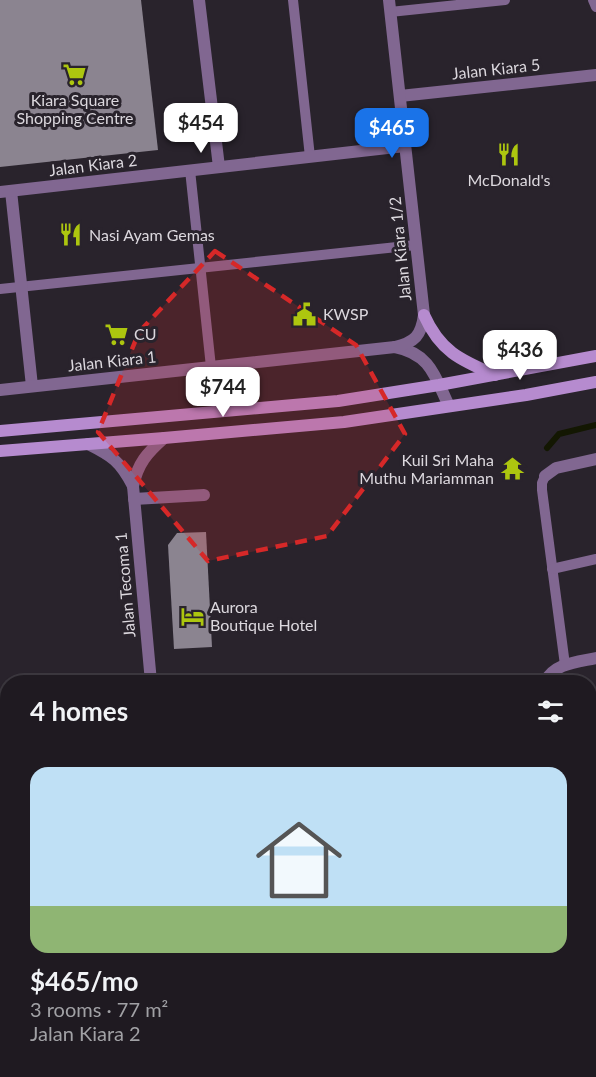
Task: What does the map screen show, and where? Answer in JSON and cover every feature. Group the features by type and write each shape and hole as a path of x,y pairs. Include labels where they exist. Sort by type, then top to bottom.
{"main road":[{"path":"424,315 431,330 450,352 495,375"},
{"path":"0,431 338,401 596,356"},
{"path":"0,451 344,422 526,395 596,382"}],"street":[{"path":"199,0 219,167"},
{"name":"Jalan Kiara 1/2","path":"389,6 424,315"},
{"name":"Jalan Kiara 5","path":"400,96 596,75"},
{"name":"Jalan Kiara 2","path":"5,192 405,146"},
{"path":"5,192 21,287 32,386"},
{"name":"Jalan Kiara 1","path":"0,390 395,347 413,340 419,334 424,315"},
{"path":"395,347 407,350 427,363 449,406"},
{"path":"133,486 141,462 150,450 164,438"},
{"path":"88,444 108,453 118,462 133,486"},
{"path":"545,476 556,468 596,459"},
{"name":"Jalan Tecoma 1","path":"133,486 150,675"},
{"path":"134,500 204,495"},
{"path":"550,675 555,669 565,665 596,658"}],"lane":[{"path":"293,0 310,157"},
{"path":"389,6 506,0"},
{"path":"593,0 596,7"},
{"path":"190,170 211,367"},
{"path":"0,290 416,245"},
{"path":"545,476 542,490 565,665"},
{"path":"552,569 596,560"}],"highlighted area":[{"path":"215,251 356,345 405,434 327,536 208,561 98,432 139,332"}],"building":[{"name":"Kiara Square Shopping Centre","path":"0,0 141,0 158,150 0,167"},
{"name":"Aurora Boutique Hotel","path":"206,532 212,647 174,649 168,545 177,533"}],"waterway":[{"path":"547,448 559,434 596,425"}],"place":[{"name":"Kiara Square Shopping Centre","path":"75,75"},
{"name":"McDonald's","path":"509,155"},
{"name":"Nasi Ayam Gemas","path":"71,235"},
{"name":"KWSP","path":"305,314"},
{"name":"CU","path":"116,334"},
{"name":"Kuil Sri Maha Muthu Mariamman","path":"512,469"},
{"name":"Aurora Boutique Hotel","path":"192,616"}]}
